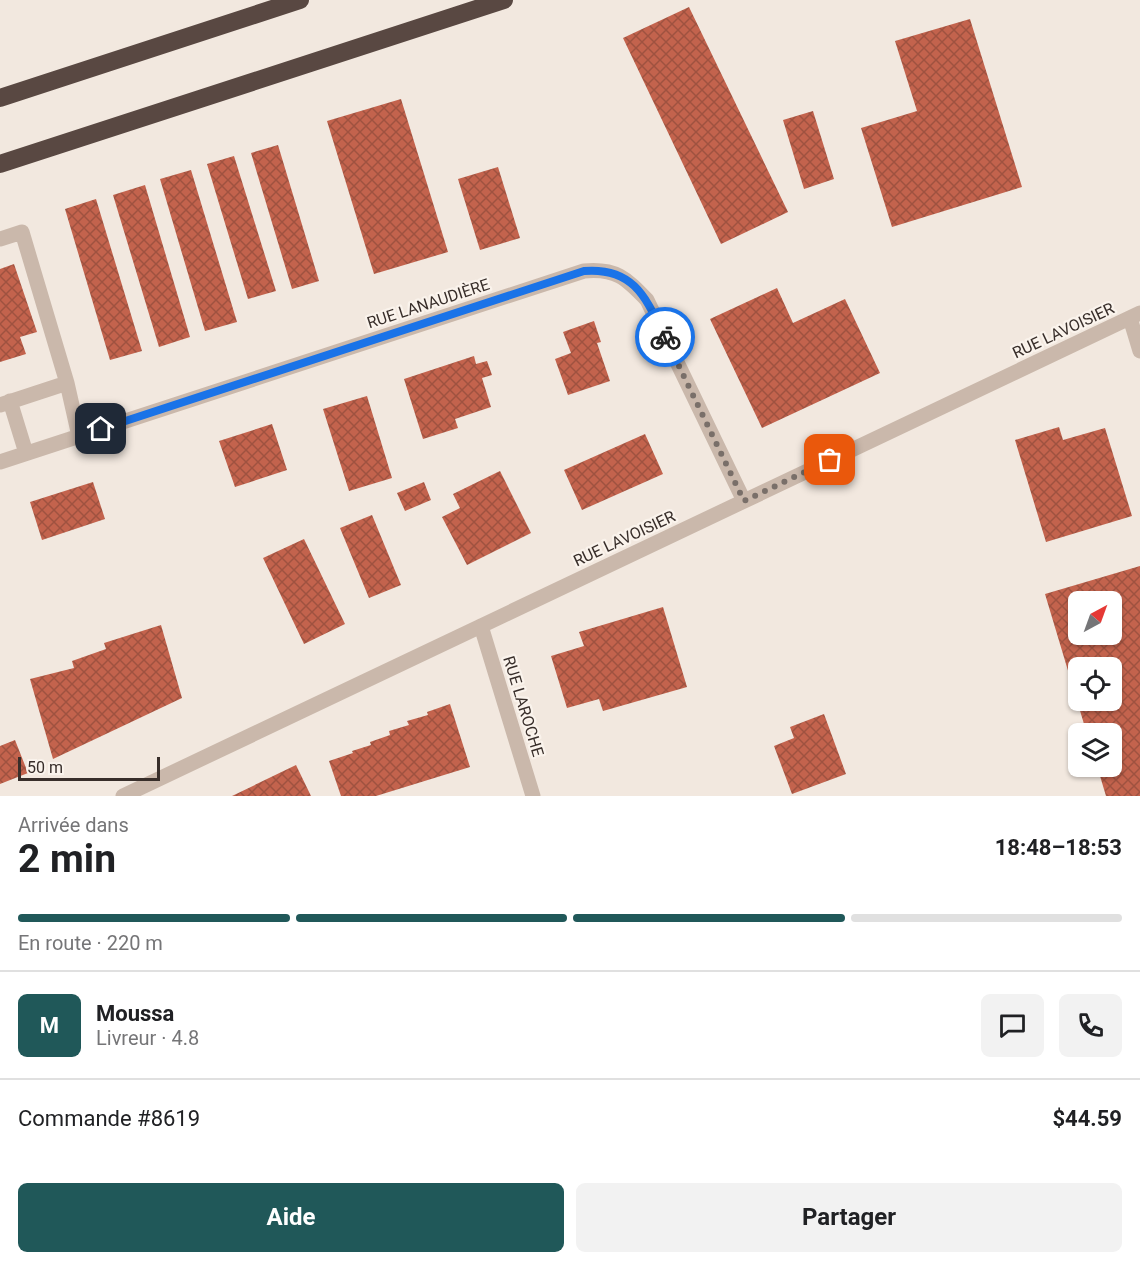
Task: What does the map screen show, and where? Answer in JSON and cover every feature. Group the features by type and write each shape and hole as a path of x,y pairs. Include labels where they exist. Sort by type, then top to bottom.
{"highway":[{"path":"0,98 300,0"},
{"path":"0,164 504,0"}],"street":[{"path":"0,239 22,232 67,383 79,436"},
{"name":"RUE LANAUDIÈRE","path":"0,462 584,271 600,270 618,274 631,282 647,300 744,501"},
{"path":"1135,316 1140,351"},
{"name":"RUE LAVOISIER","path":"123,796 157,789 481,626 1135,316"},
{"path":"26,453 5,403 67,383"},
{"name":"RUE LAROCHE","path":"481,626 533,796"}],"building":[{"path":"689,7 788,212 721,244 623,38"},
{"path":"970,19 1022,187 892,227 861,128 917,111 895,41"},
{"path":"401,99 448,252 374,274 327,121"},
{"path":"813,111 834,179 804,189 783,120"},
{"path":"278,145 319,281 292,289 251,153"},
{"path":"234,156 276,291 248,299 207,164"},
{"path":"498,167 520,238 480,250 458,179"},
{"path":"191,170 237,322 205,331 160,179"},
{"path":"145,185 190,337 159,347 113,195"},
{"path":"96,199 142,351 110,360 65,209"},
{"path":"14,264 37,332 20,337 26,354 0,362 0,269"},
{"path":"777,288 793,323 845,299 880,373 762,428 710,319"},
{"path":"594,321 601,342 597,343 610,381 568,395 555,359 571,353 563,332"},
{"path":"474,356 476,364 487,361 492,375 482,378 491,407 455,419 458,428 423,439 404,379"},
{"path":"367,396 392,478 349,491 323,409"},
{"path":"272,424 287,470 235,487 219,441"},
{"path":"1059,427 1063,440 1105,428 1132,516 1046,542 1015,440"},
{"path":"645,434 663,474 582,510 564,470"},
{"path":"500,471 531,533 467,565 442,517 460,508 453,494"},
{"path":"93,482 105,519 42,540 30,502"},
{"path":"424,482 431,500 405,511 397,493"},
{"path":"372,515 401,585 369,598 340,528"},
{"path":"304,539 345,624 304,644 263,558"},
{"path":"1140,566 1140,796 1106,796 1100,777 1122,777 1122,723 1084,723 1080,711 1122,711 1122,657 1068,657 1068,671 1045,594"},
{"path":"663,607 687,687 603,711 599,699 567,708 551,656 584,646 579,632"},
{"path":"161,625 182,698 53,759 30,679 74,668 72,661 106,649 104,643"},
{"path":"450,704 470,767 376,796 341,796 329,761 371,745 370,742 390,735 389,731 409,725 407,721 428,715 427,712"},
{"path":"824,714 846,774 792,794 774,746 794,738 790,727"},
{"path":"15,740 28,773 0,784 0,746"},
{"path":"296,765 311,796 232,796"}],"way so far":[{"path":"665,337 744,501 830,460"}],"route":[{"path":"101,429 584,271 600,270 618,274 631,282 647,300 665,337"}]}
